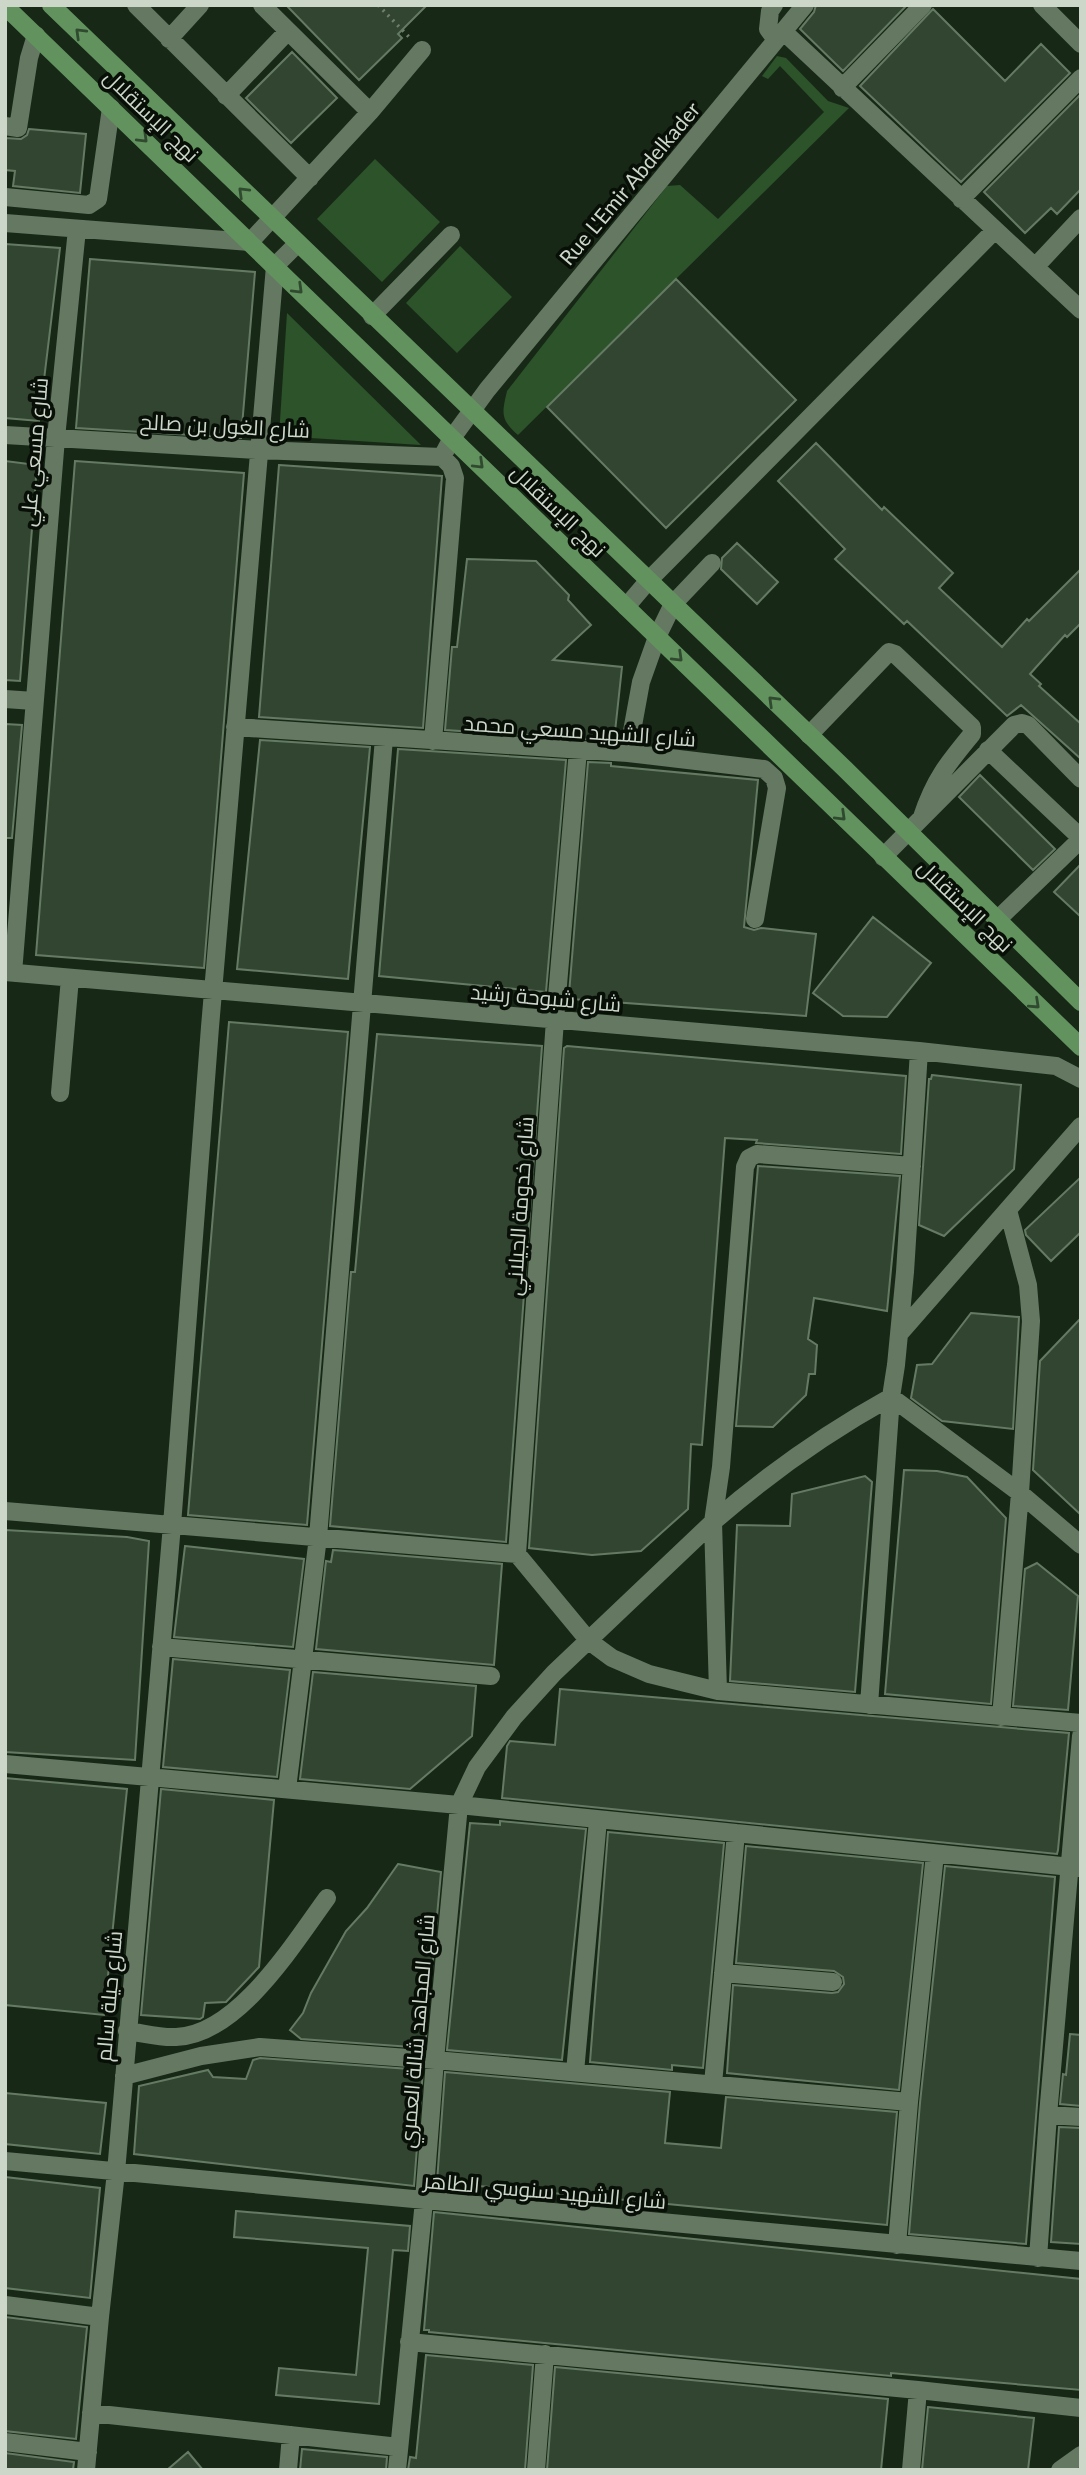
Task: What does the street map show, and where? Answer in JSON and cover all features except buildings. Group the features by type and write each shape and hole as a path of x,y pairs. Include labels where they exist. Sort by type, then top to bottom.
{"main road":[{"name":"نهج الإستقلال","path":"51,5 809,735 1081,1002"},
{"name":"نهج الإستقلال","path":"5,6 1081,1047"}],"street":[{"path":"136,5 310,177"},
{"path":"169,39 200,5"},
{"path":"261,5 370,112"},
{"path":"774,5 769,11 768,29 842,88 1081,310"},
{"name":"Rue L'Emir Abdelkader","path":"442,457 452,438 487,390 805,5"},
{"path":"842,88 923,5"},
{"path":"1041,5 1081,44"},
{"path":"226,96 288,31"},
{"path":"11,127 36,36"},
{"path":"5,223 250,242 370,112 422,50"},
{"path":"961,199 1081,78"},
{"path":"5,197 94,204 98,199 111,108"},
{"path":"1035,267 1081,218"},
{"name":"شارع مسعي علي","path":"9,972 77,229"},
{"path":"626,607 995,230"},
{"path":"372,316 451,235"},
{"path":"275,267 297,244"},
{"name":"شارع حيلة سالم","path":"87,2461 117,2172 275,267"},
{"name":"شارع الغول بن صالح","path":"5,435 258,450 442,457"},
{"path":"433,741 455,478 451,466 442,457"},
{"path":"628,754 641,682 657,637 673,604 712,563"},
{"path":"809,735 889,652 895,654 972,727 972,734 941,772 930,791 922,817"},
{"path":"5,699 34,701"},
{"path":"883,857 1014,725 1028,725 1081,779"},
{"name":"شارع الشهيد مسعي محمد","path":"235,727 578,750 764,769 774,778 777,788 755,919"},
{"path":"287,1789 318,1537 384,738"},
{"name":"شارع خدومة الجيلاني","path":"517,1554 555,1020 578,750"},
{"path":"988,750 1081,838 998,920"},
{"name":"شارع شبوحة رشيد","path":"9,972 919,1051 1056,1066 1081,1079"},
{"path":"60,1093 70,978"},
{"path":"869,1705 919,1051"},
{"path":"899,1334 1081,1126"},
{"path":"718,1691 713,1522 722,1467 745,1167 749,1158 757,1154 912,1166"},
{"path":"1002,1717 1031,1321 1028,1285 1008,1210"},
{"path":"891,1396 1020,1493 1081,1545"},
{"name":"شارع المجاهد شالة العمري","path":"397,2470 459,1805 477,1767 514,1717 554,1673 713,1522 733,1504 842,1424 891,1396"},
{"path":"5,1511 517,1554 589,1641 612,1658 649,1674 718,1691 1081,1723"},
{"path":"161,1647 491,1676"},
{"path":"1038,2258 1048,2115 1076,1868 1081,1736"},
{"path":"5,1764 459,1805 1076,1868"},
{"path":"575,2072 598,1820"},
{"path":"713,2084 736,1833"},
{"path":"897,2245 935,1854"},
{"path":"127,2035 177,2037 208,2029 227,2018 277,1966 327,1898"},
{"path":"723,1973 833,1982"},
{"path":"124,2074 201,2056 260,2047 909,2102"},
{"path":"1048,2115 1081,2118"},
{"name":"شارع الشهيد سنوسي الطاهر","path":"5,2161 1081,2261"},
{"path":"5,2305 100,2316"},
{"path":"408,2342 1081,2408"},
{"path":"536,2470 545,2354"},
{"path":"911,2470 918,2390"},
{"path":"91,2413 399,2447"},
{"path":"288,2470 291,2435"},
{"path":"5,2442 87,2461"},
{"path":"1060,2470 1081,2455"}],"path":[{"path":"378,5 422,50"}],"green space":[{"path":"777,56 786,58 828,101 849,108 518,435 505,420 507,391 667,186 680,185 718,219 824,112 780,66 768,79 762,76"},
{"path":"375,159 440,222 382,282 317,219"},
{"path":"460,246 512,297 457,353 406,303"},
{"path":"287,313 421,445 279,436"}]}
